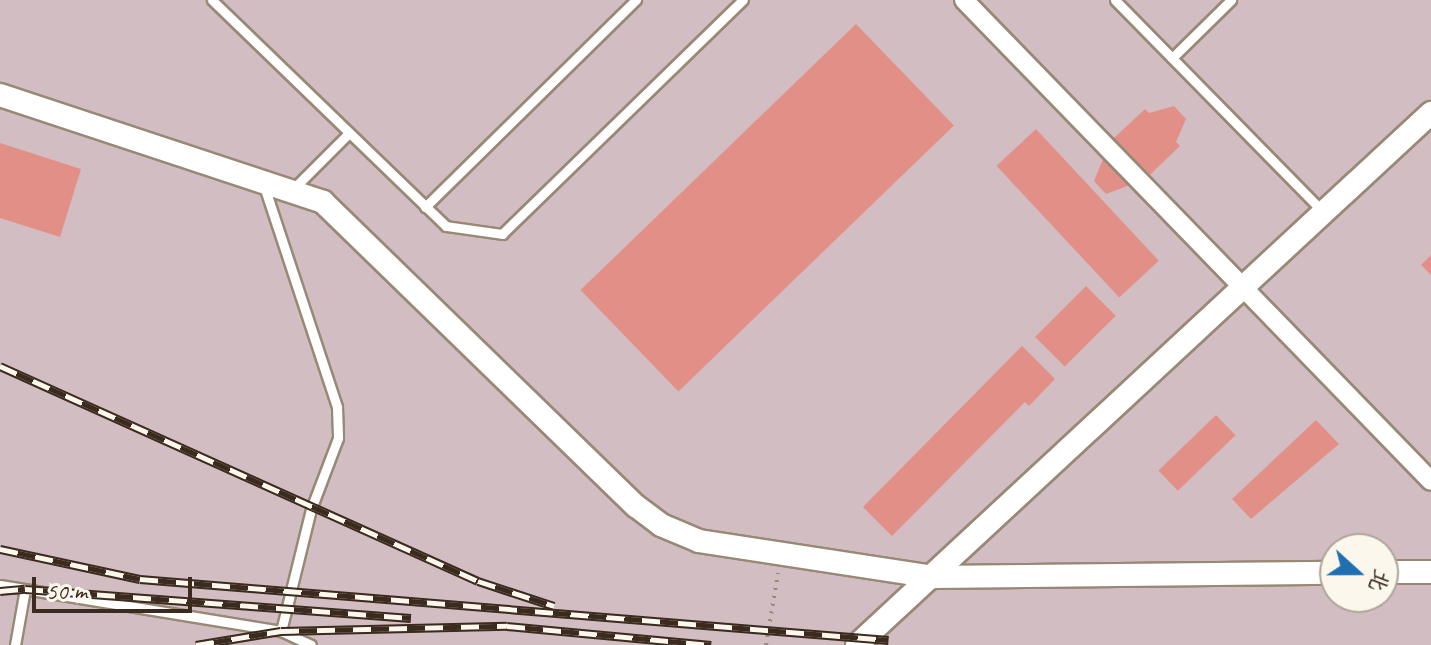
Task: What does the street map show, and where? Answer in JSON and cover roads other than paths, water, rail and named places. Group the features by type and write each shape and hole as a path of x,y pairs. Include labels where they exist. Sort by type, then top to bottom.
{"street":[{"path":"964,0 1242,291 1431,481"},
{"path":"0,95 323,202 661,525 699,541 933,577 1319,573"},
{"path":"857,645 1431,113"},
{"path":"1399,572 1431,572"}],"lane":[{"path":"212,0 446,226 502,234 743,0"},
{"path":"425,207 636,0"},
{"path":"1115,0 1324,213"},
{"path":"1172,58 1231,0"},
{"path":"291,191 349,133"},
{"path":"262,182 337,407 338,438 311,509 281,631"},
{"path":"0,585 281,631 305,644"},
{"path":"15,645 25,589"}],"railway":[{"path":"0,366 478,581 554,606"},
{"path":"0,549 140,579 889,640"},
{"path":"0,591 25,589 411,618"},
{"path":"196,645 281,631 507,626 711,645"}]}
